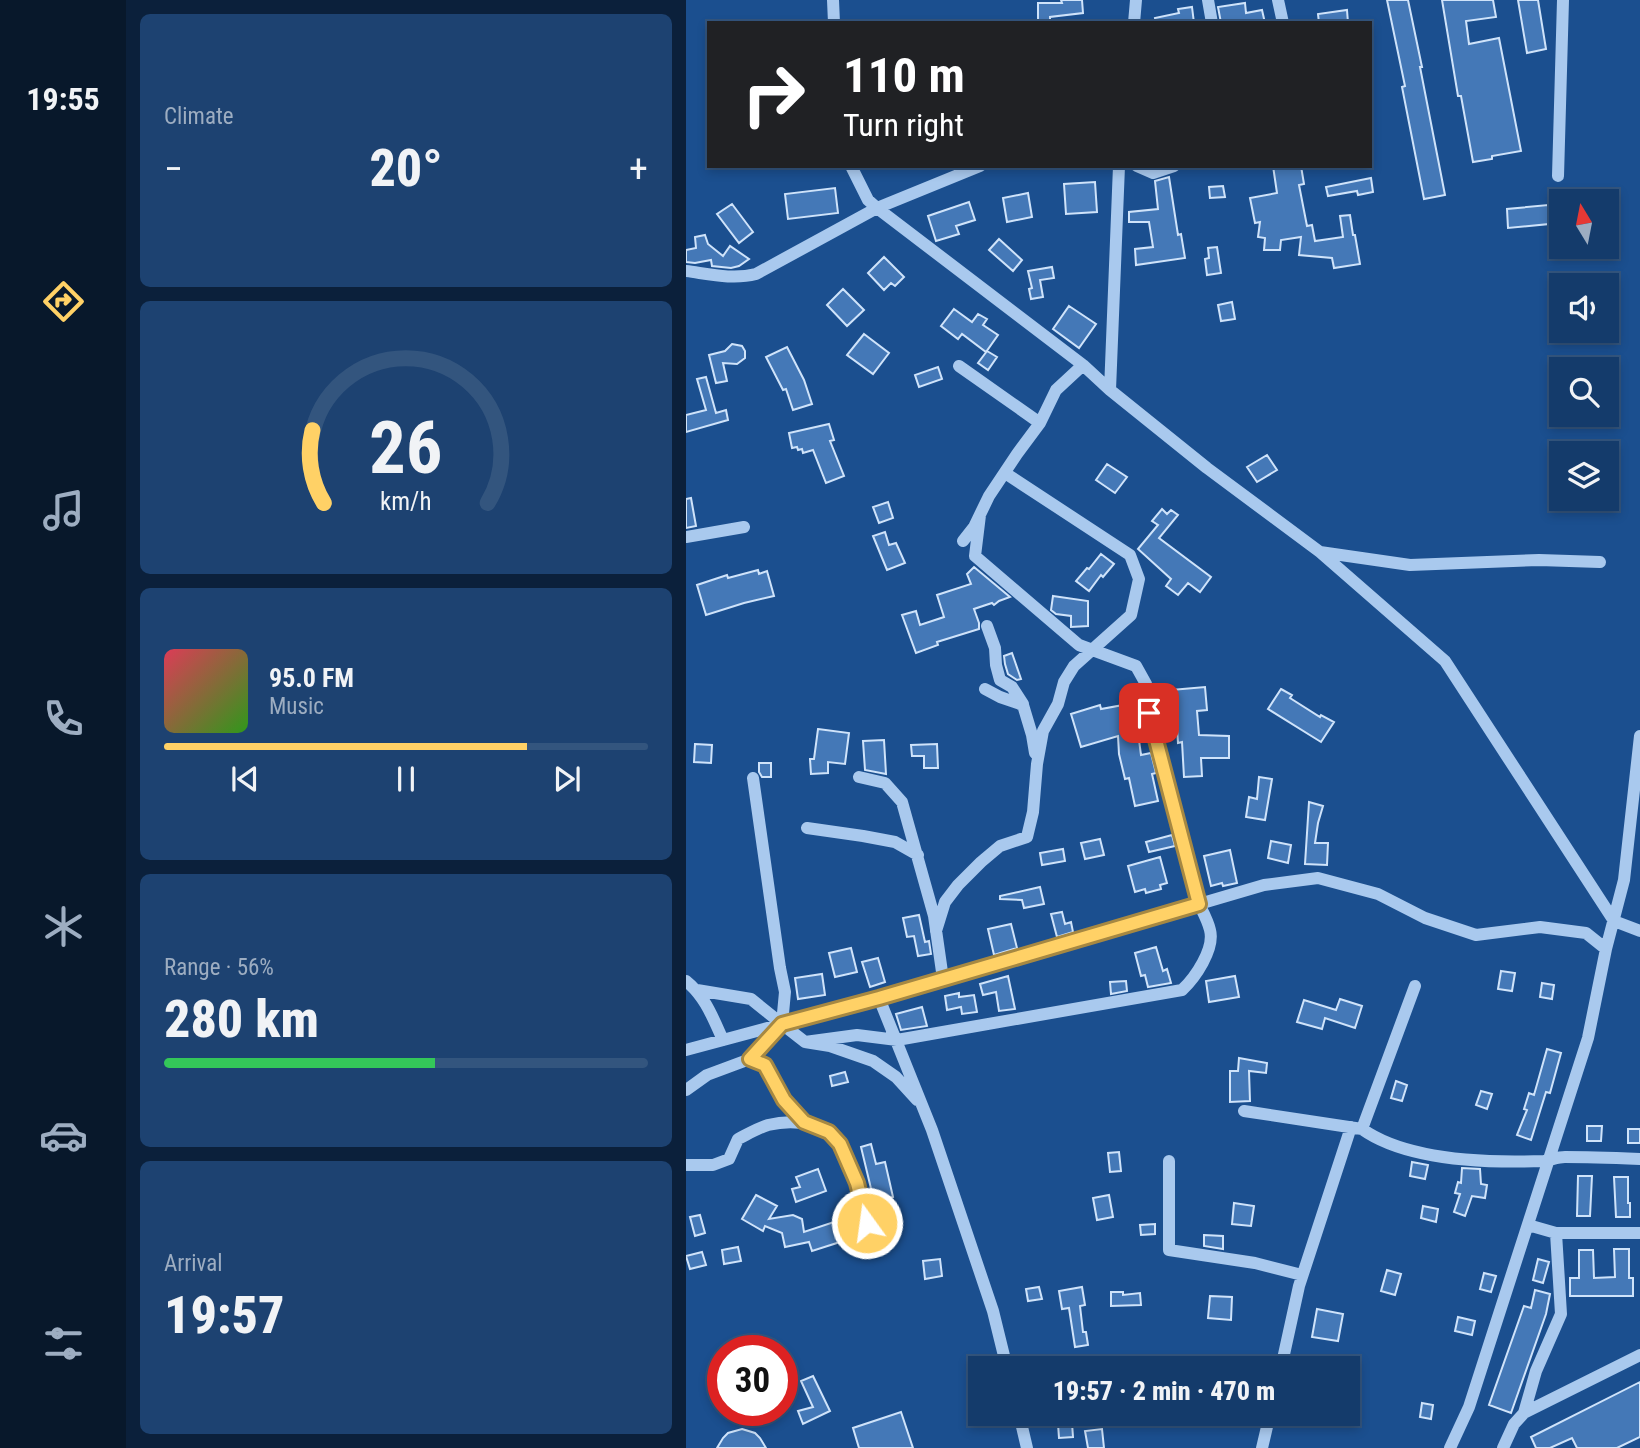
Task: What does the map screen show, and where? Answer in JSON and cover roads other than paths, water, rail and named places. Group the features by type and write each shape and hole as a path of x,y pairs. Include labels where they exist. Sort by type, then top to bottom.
{"street":[{"path":"833,0 834,21"},
{"path":"1134,21 1136,0"},
{"path":"1208,0 1212,21"},
{"path":"1278,0 1283,21"},
{"path":"1558,176 1563,0"},
{"path":"852,168 867,200 1083,365 1207,468 1320,552 1445,661 1614,921 1640,931"},
{"path":"686,271 732,277 756,274 877,208 975,168"},
{"path":"1110,390 1119,168"},
{"path":"1142,168 1153,173 1168,168"},
{"path":"963,541 989,496 1040,423 1056,390 1083,365"},
{"path":"959,366 1040,423"},
{"path":"936,931 946,902 958,885 1000,846 1027,836 1033,812 1043,731 1058,704 1064,682 1074,666 1131,615 1139,579 1130,555 1005,472"},
{"path":"805,1042 857,1035 897,1040 1182,990 1193,979 1207,953 1211,933 1199,904 1149,713 1146,684 1136,666 1079,645 975,556 980,515"},
{"path":"686,537 744,527"},
{"path":"1320,552 1410,565 1539,560 1600,562"},
{"path":"987,626 995,648 1000,680 1012,687 1023,705 1037,764"},
{"path":"985,689 1023,705"},
{"path":"1450,1448 1469,1407 1588,1038 1606,949 1624,880 1633,858 1640,736"},
{"path":"859,777 885,783 902,802 934,916 943,979"},
{"path":"686,1090 708,1075 750,1059 782,1024 785,992 753,778"},
{"path":"807,828 895,842 918,855"},
{"path":"686,1050 879,998 1264,885 1318,878 1378,894 1425,918 1476,935 1540,927 1586,933 1606,949"},
{"path":"686,981 697,990 723,1040"},
{"path":"1284,1356 1302,1275 1357,1128 1415,986"},
{"path":"697,990 751,999 805,1042 830,1046 873,1061 896,1077 922,1105"},
{"path":"879,998 922,1105 993,1311 1004,1356"},
{"path":"750,1059 765,1065 784,1100 804,1122 829,1132 840,1144 857,1183 867,1223"},
{"path":"1244,1111 1357,1128 1376,1138 1429,1155 1493,1161 1548,1161 1561,1157 1640,1159"},
{"path":"686,1165 713,1165 729,1159 738,1139 769,1125 804,1122"},
{"path":"1169,1161 1169,1250 1255,1263 1302,1275"},
{"path":"1528,1224 1556,1233 1640,1233"},
{"path":"1524,1413 1536,1371 1560,1314 1556,1233"},
{"path":"1503,1448 1514,1424 1524,1413 1640,1355"},
{"path":"1022,1426 1027,1448"},
{"path":"1262,1448 1267,1426"}]}
